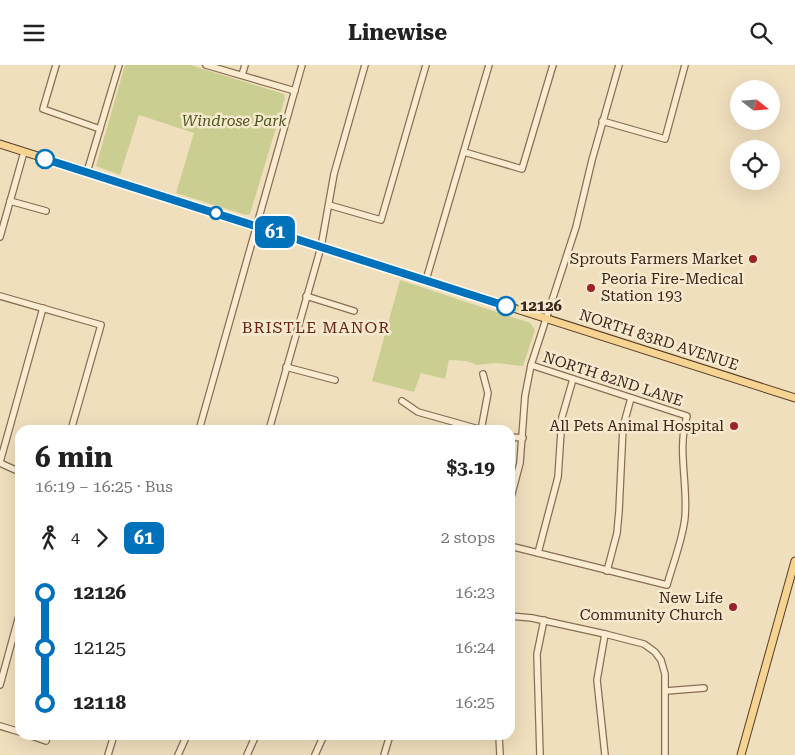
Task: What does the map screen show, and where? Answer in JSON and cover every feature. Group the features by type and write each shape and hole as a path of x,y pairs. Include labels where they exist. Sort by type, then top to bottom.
{"main road":[{"name":"NORTH 83RD AVENUE","path":"0,144 795,399"},
{"path":"741,755 795,561"}],"street":[{"path":"56,65 44,109 100,129"},
{"path":"87,172 119,65"},
{"path":"206,65 295,91"},
{"path":"242,75 245,65"},
{"path":"200,425 302,65"},
{"path":"270,425 320,247 334,174 365,65"},
{"path":"329,205 381,219 426,65"},
{"path":"426,280 489,65"},
{"path":"464,152 522,169 554,65"},
{"path":"515,482 520,463 525,395 531,365 576,227 602,121 619,65"},
{"path":"602,121 665,139 686,65"},
{"path":"0,237 24,152"},
{"path":"10,201 46,211"},
{"path":"0,295 101,325 72,425"},
{"path":"306,295 354,311"},
{"path":"15,470 0,462 43,308"},
{"name":"NORTH 82ND LANE","path":"531,365 687,416 682,432 681,446 685,519 667,585 607,571"},
{"path":"286,367 334,380"},
{"path":"483,374 488,393 483,425"},
{"path":"538,553 558,477 562,417 573,379"},
{"path":"515,547 607,571 617,533 622,427 631,398"},
{"path":"402,401 418,412 464,425"},
{"path":"515,437 523,438"},
{"path":"515,617 544,620 644,644 661,660 665,674 665,755"},
{"path":"540,755 537,654 544,620"},
{"path":"0,685 15,631"},
{"path":"605,634 597,680 605,755"},
{"path":"666,691 704,688"},
{"path":"0,726 15,730"},
{"path":"108,755 112,740"},
{"path":"178,755 185,740"},
{"path":"247,755 254,740"},
{"path":"315,755 322,740"},
{"path":"384,755 388,740"},
{"path":"499,740 500,755"}],"green space":[{"name":"Windrose Park","path":"125,65 190,65 284,94 285,98 250,214 246,215 176,193 194,133 139,115 120,175 96,166"},
{"path":"400,280 530,323 535,330 523,366 495,363 477,365 466,361 449,360 445,379 421,373 414,392 372,381"}],"bus line":[{"name":"61","path":"45,159 506,306"}],"place":[{"name":"Sprouts Farmers Market","path":"753,259"},
{"name":"Peoria Fire-Medical Station 193","path":"591,288"},
{"name":"12126","path":"506,306"},
{"name":"All Pets Animal Hospital","path":"734,426"},
{"name":"New Life Community Church","path":"733,607"}],"district":[{"name":"BRISTLE MANOR","path":"316,327"}]}
